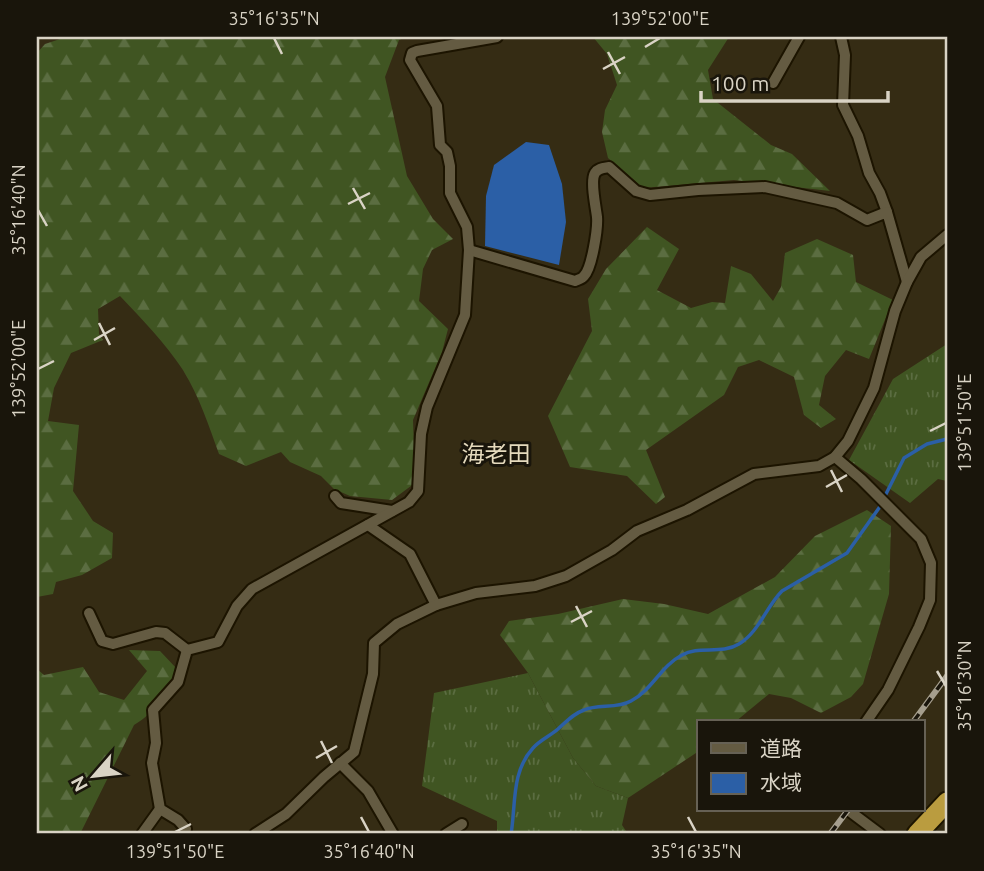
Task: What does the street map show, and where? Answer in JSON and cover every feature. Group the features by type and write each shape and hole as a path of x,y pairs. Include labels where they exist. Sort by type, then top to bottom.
{"highway":[{"path":"931,826 947,802"}],"street":[{"path":"187,650 218,642 237,606 252,589 409,502 418,491 421,434 427,407 465,315 468,250 467,227 450,193 450,166 447,152 440,145 437,106 410,60 412,53 417,51 497,37"},
{"path":"773,83 799,37"},
{"path":"841,37 845,55 843,105 858,136 869,173 880,192 907,282"},
{"path":"468,250 575,281 582,278 587,273 591,259 598,221 593,181 595,173 609,167 636,191 650,195 765,187 837,203 867,220 887,212"},
{"path":"255,834 286,814 354,752 373,674 374,643 397,624 436,605 476,593 535,586 566,576 612,550 638,531 687,510 754,474 819,466 835,457 848,442 874,388 895,312 907,282 921,257 947,235"},
{"path":"835,457 921,539 931,563 930,600 888,690 867,720"},
{"path":"335,496 341,503 392,511"},
{"path":"369,525 410,554 436,605"},
{"path":"89,613 102,641 113,644 165,632 187,650"},
{"path":"142,834 160,809 152,763 156,743 153,710 178,682 187,650"},
{"path":"340,763 368,791 393,834"},
{"path":"160,809 178,820 186,829 184,834"},
{"path":"851,812 880,834"},
{"path":"446,834 462,824"}],"green space":[{"path":"66,37 406,37 399,40 385,77 407,176 433,219 453,239 432,250 423,269 419,301 448,329 442,352 413,420 415,483 392,500 350,496 334,489 321,476 290,462 281,452 246,466 219,454 199,401 183,370 120,296 98,309 99,334 103,340 71,353 54,388 48,421 79,425 73,491 93,521 113,533 112,558 82,575 56,582 53,594 37,597 37,53 45,44"},
{"path":"593,37 729,37 708,70 713,99 771,145 792,154 830,191 734,180 643,188 608,158 602,132 605,110 617,85 607,54"},
{"path":"647,227 679,249 657,290 691,308 712,302 725,303 731,266 751,274 773,301 781,287 785,253 817,239 853,255 856,282 893,300 869,359 846,350 825,376 819,405 836,419 821,428 804,415 794,377 759,360 738,367 724,395 646,450 665,497 656,504 627,476 570,467 548,416 592,331 588,299 606,269"},
{"path":"947,344 947,481 938,479 910,503 849,460 893,379"},
{"path":"867,510 891,526 889,594 863,684 851,697 821,713 791,698 769,694 737,720 697,720 697,752 628,798 596,786 573,758 528,673 500,635 509,621 558,614 623,599 664,604 708,614 775,577 815,536"},
{"path":"129,650 160,651 177,669 154,708 134,725 80,834 37,834 37,669 44,675 83,667 99,692 124,700 147,671"},
{"path":"528,673 573,758 596,786 628,798 622,825 628,834 497,834 497,821 422,786 434,693"}],"water":[{"path":"526,142 549,145 562,184 566,222 559,265 485,246 486,196 494,165"}],"waterway":[{"path":"511,834 521,767 536,745 580,712 631,701 682,655 732,647 746,639 782,591 847,553 879,508 904,458 927,444 947,439"}],"railway":[{"path":"914,720 947,676"},
{"path":"830,834 846,812"}],"district":[{"name":"海老田","path":"496,454"}]}
